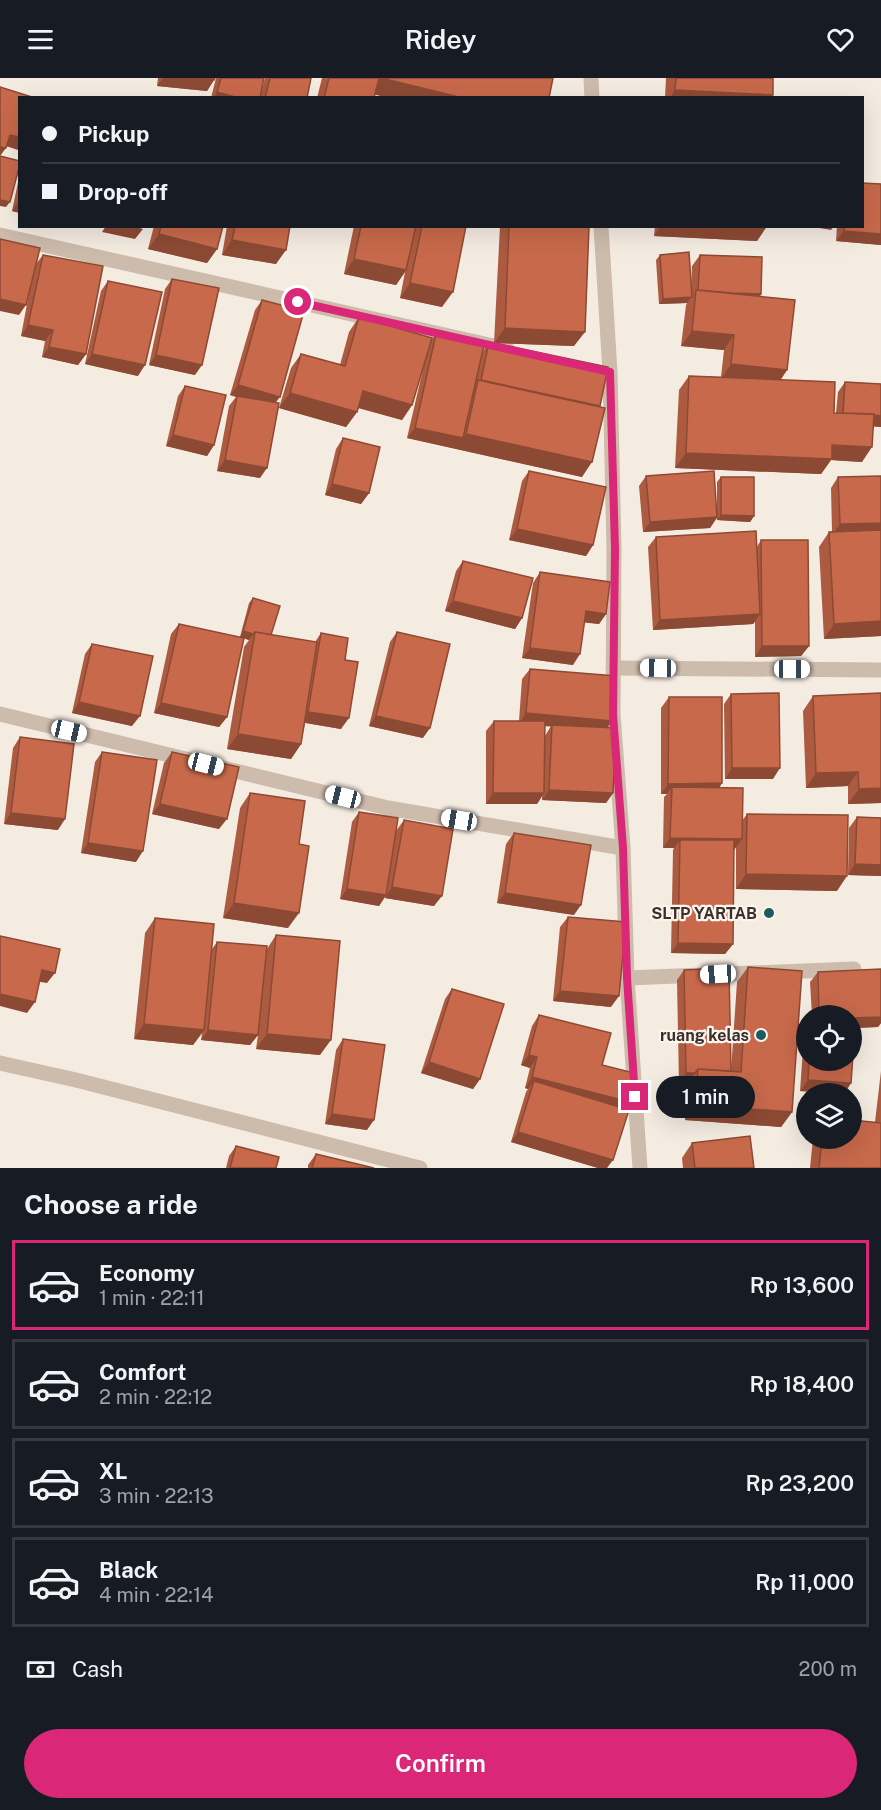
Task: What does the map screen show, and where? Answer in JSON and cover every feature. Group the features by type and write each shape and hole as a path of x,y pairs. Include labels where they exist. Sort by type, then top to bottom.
{"street":[{"path":"591,78 592,96"},
{"path":"601,228 610,372 615,549 613,714 623,848 627,978 640,1168"},
{"path":"0,235 516,351"},
{"path":"590,368 610,372"},
{"path":"613,668 881,670"},
{"path":"0,714 388,808 623,848"},
{"path":"627,978 854,969"},
{"path":"0,1063 76,1080 420,1168"}],"building":[{"path":"191,78 215,78 214,80"},
{"path":"221,78 264,78 260,96 232,96 217,92"},
{"path":"270,78 311,78 307,96 266,96"},
{"path":"329,78 379,78 374,96 324,96"},
{"path":"381,78 553,78 549,96 455,96"},
{"path":"676,78 773,78 773,95 675,90"},
{"path":"0,87 29,96 18,96 18,137 10,135 6,148 0,147"},
{"path":"0,156 18,160 18,172 10,202 0,200"},
{"path":"864,183 881,184 881,234 844,231 844,228 864,228"},
{"path":"160,228 222,228 217,249 159,234"},
{"path":"235,228 290,228 286,250 232,240"},
{"path":"361,228 416,228 406,270 354,259"},
{"path":"422,228 466,228 453,292 410,283"},
{"path":"509,228 589,228 585,332 505,328"},
{"path":"0,239 40,248 26,305 0,299"},
{"path":"689,252 692,297 663,299 660,255"},
{"path":"43,255 103,266 86,354 49,347 53,330 28,325"},
{"path":"700,255 762,257 761,294 698,290"},
{"path":"172,279 219,288 202,365 156,355"},
{"path":"108,281 162,292 145,365 92,354"},
{"path":"696,290 795,300 787,370 731,364 734,335 692,331"},
{"path":"262,300 304,311 280,397 238,385"},
{"path":"359,317 432,338 412,405 363,391 357,412 290,393 301,354 345,366"},
{"path":"436,334 484,345 463,438 415,428"},
{"path":"489,342 608,367 600,406 481,380"},
{"path":"689,376 835,382 834,413 874,414 872,447 832,445 832,459 686,453"},
{"path":"478,380 605,408 592,462 466,434"},
{"path":"845,382 881,384 881,416 843,413"},
{"path":"185,386 226,395 214,445 173,435"},
{"path":"237,396 279,403 267,468 225,460"},
{"path":"343,438 380,447 369,493 332,484"},
{"path":"529,471 606,487 593,545 517,529"},
{"path":"714,471 717,517 650,522 646,476"},
{"path":"881,476 881,523 840,524 838,477"},
{"path":"721,477 754,477 754,516 721,515"},
{"path":"881,530 881,621 834,624 829,532"},
{"path":"756,531 760,614 660,620 656,537"},
{"path":"761,540 808,540 809,646 762,646"},
{"path":"463,561 533,578 522,618 453,601"},
{"path":"540,572 610,582 606,614 586,611 580,654 530,648"},
{"path":"253,598 280,606 271,635 243,631"},
{"path":"179,624 244,638 227,717 161,703"},
{"path":"255,632 317,642 301,744 238,734"},
{"path":"397,632 450,644 430,728 376,716"},
{"path":"321,633 348,638 345,660 358,662 349,718 308,712"},
{"path":"92,644 153,656 140,716 79,702"},
{"path":"530,669 616,676 612,721 526,713"},
{"path":"779,693 780,768 732,768 731,694"},
{"path":"881,693 881,788 859,789 858,772 816,773 813,696"},
{"path":"669,697 722,697 722,783 668,784"},
{"path":"494,721 545,721 544,793 493,793"},
{"path":"552,725 616,728 613,793 549,790"},
{"path":"20,737 74,744 65,819 11,813"},
{"path":"102,752 157,760 143,851 88,843"},
{"path":"172,752 239,767 227,819 160,804"},
{"path":"672,787 743,788 742,839 670,838"},
{"path":"250,793 305,801 299,844 309,846 299,913 234,903"},
{"path":"359,812 398,818 386,895 347,889"},
{"path":"747,814 848,815 847,876 746,874"},
{"path":"857,817 881,818 881,865 855,864"},
{"path":"404,820 453,829 442,896 392,887"},
{"path":"514,833 591,845 581,905 505,893"},
{"path":"680,840 734,840 733,944 678,943"},
{"path":"568,917 626,922 619,996 560,991"},
{"path":"155,918 214,924 204,1030 144,1024"},
{"path":"276,935 340,941 331,1040 267,1034"},
{"path":"0,936 60,949 55,973 42,970 35,1002 0,994"},
{"path":"217,942 267,946 258,1035 208,1030"},
{"name":"ruang kelas","path":"748,967 802,971 800,1005 796,1005 796,1056 792,1112 695,1105 698,1069 741,1072"},
{"name":"ruang kelas","path":"729,968 731,1071 698,1069 695,1073 686,1073 684,970"},
{"path":"881,969 881,1017 862,1018 862,1005 819,1005 818,972"},
{"path":"452,989 504,1004 480,1079 429,1062"},
{"path":"539,1015 611,1033 602,1065 634,1073 626,1101 532,1077 537,1057 529,1055"},
{"path":"343,1039 385,1045 374,1120 332,1114"},
{"path":"808,1071 852,1071 851,1083 808,1080"},
{"path":"534,1081 629,1110 613,1160 518,1132"},
{"path":"862,1121 881,1123 881,1168 819,1168 821,1149 862,1149"},
{"path":"750,1136 754,1168 695,1168 692,1143"},
{"path":"236,1146 279,1157 276,1168 230,1168"},
{"path":"316,1154 374,1168 312,1168"}],"place":[{"name":"SLTP YARTAB","path":"769,913"},
{"name":"ruang kelas","path":"761,1035"}],"route":[{"path":"298,302 610,372 615,549 613,714 623,848 627,978 635,1097"}]}
